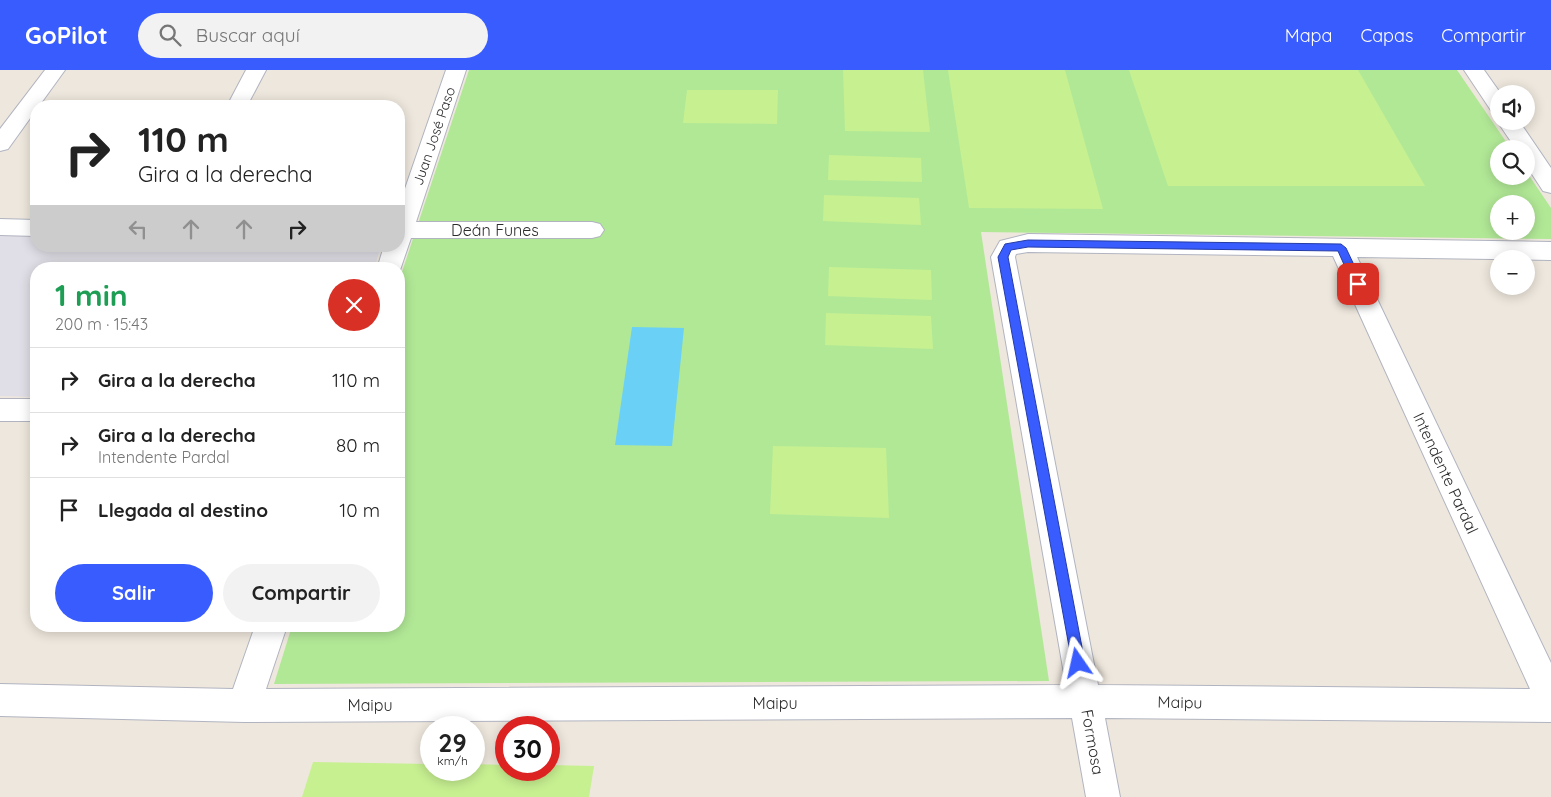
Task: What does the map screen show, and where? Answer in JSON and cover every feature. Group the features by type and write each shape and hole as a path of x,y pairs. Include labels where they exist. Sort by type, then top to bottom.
{"street":[{"path":"33,100 55,70"},
{"path":"240,100 256,70"},
{"name":"Juan José Paso","path":"405,219 456,70"},
{"path":"1474,70 1490,94"},
{"path":"0,144 30,104"},
{"path":"1514,130 1551,185"},
{"path":"0,228 30,228"},
{"name":"Deán Funes","path":"405,236 592,230"},
{"name":"Formosa","path":"1103,797 1003,257 1008,247 1028,243 1341,248"},
{"path":"1341,248 1551,251"},
{"name":"Intendente Pardal","path":"1341,248 1551,699"},
{"path":"0,410 30,410"},
{"path":"244,706 269,632"},
{"name":"Maipu","path":"0,700 244,706 1086,701 1551,706"}],"shaded area":[{"path":"0,235 30,236 30,252 379,252 376,262 30,262 30,397 0,396"}],"green space":[{"path":"469,70 1457,70 1490,118 1490,130 1498,130 1505,140 1490,140 1490,185 1535,184 1551,208 1551,239 1535,239 1535,195 1490,195 1490,238 981,232 1049,681 274,684 290,632 405,632 405,263"},
{"path":"843,70 923,70 930,132 845,131"},
{"path":"948,70 1065,70 1103,209 969,208"},
{"path":"1129,70 1358,70 1425,186 1168,186"},
{"path":"687,90 778,90 777,124 683,123"},
{"path":"829,155 921,158 922,182 828,180"},
{"path":"824,195 919,198 921,225 823,221"},
{"path":"829,267 931,270 932,300 828,296"},
{"path":"826,313 931,316 933,349 825,345"},
{"path":"773,446 886,448 889,518 770,514"},
{"path":"313,762 420,764 420,781 485,781 485,764 495,765 495,781 560,781 560,765 594,766 589,797 302,797"}],"water":[{"path":"632,327 684,328 672,446 615,445"}],"route":[{"path":"1078,663 1003,257 1008,247 1028,243 1341,248 1358,284"}]}
